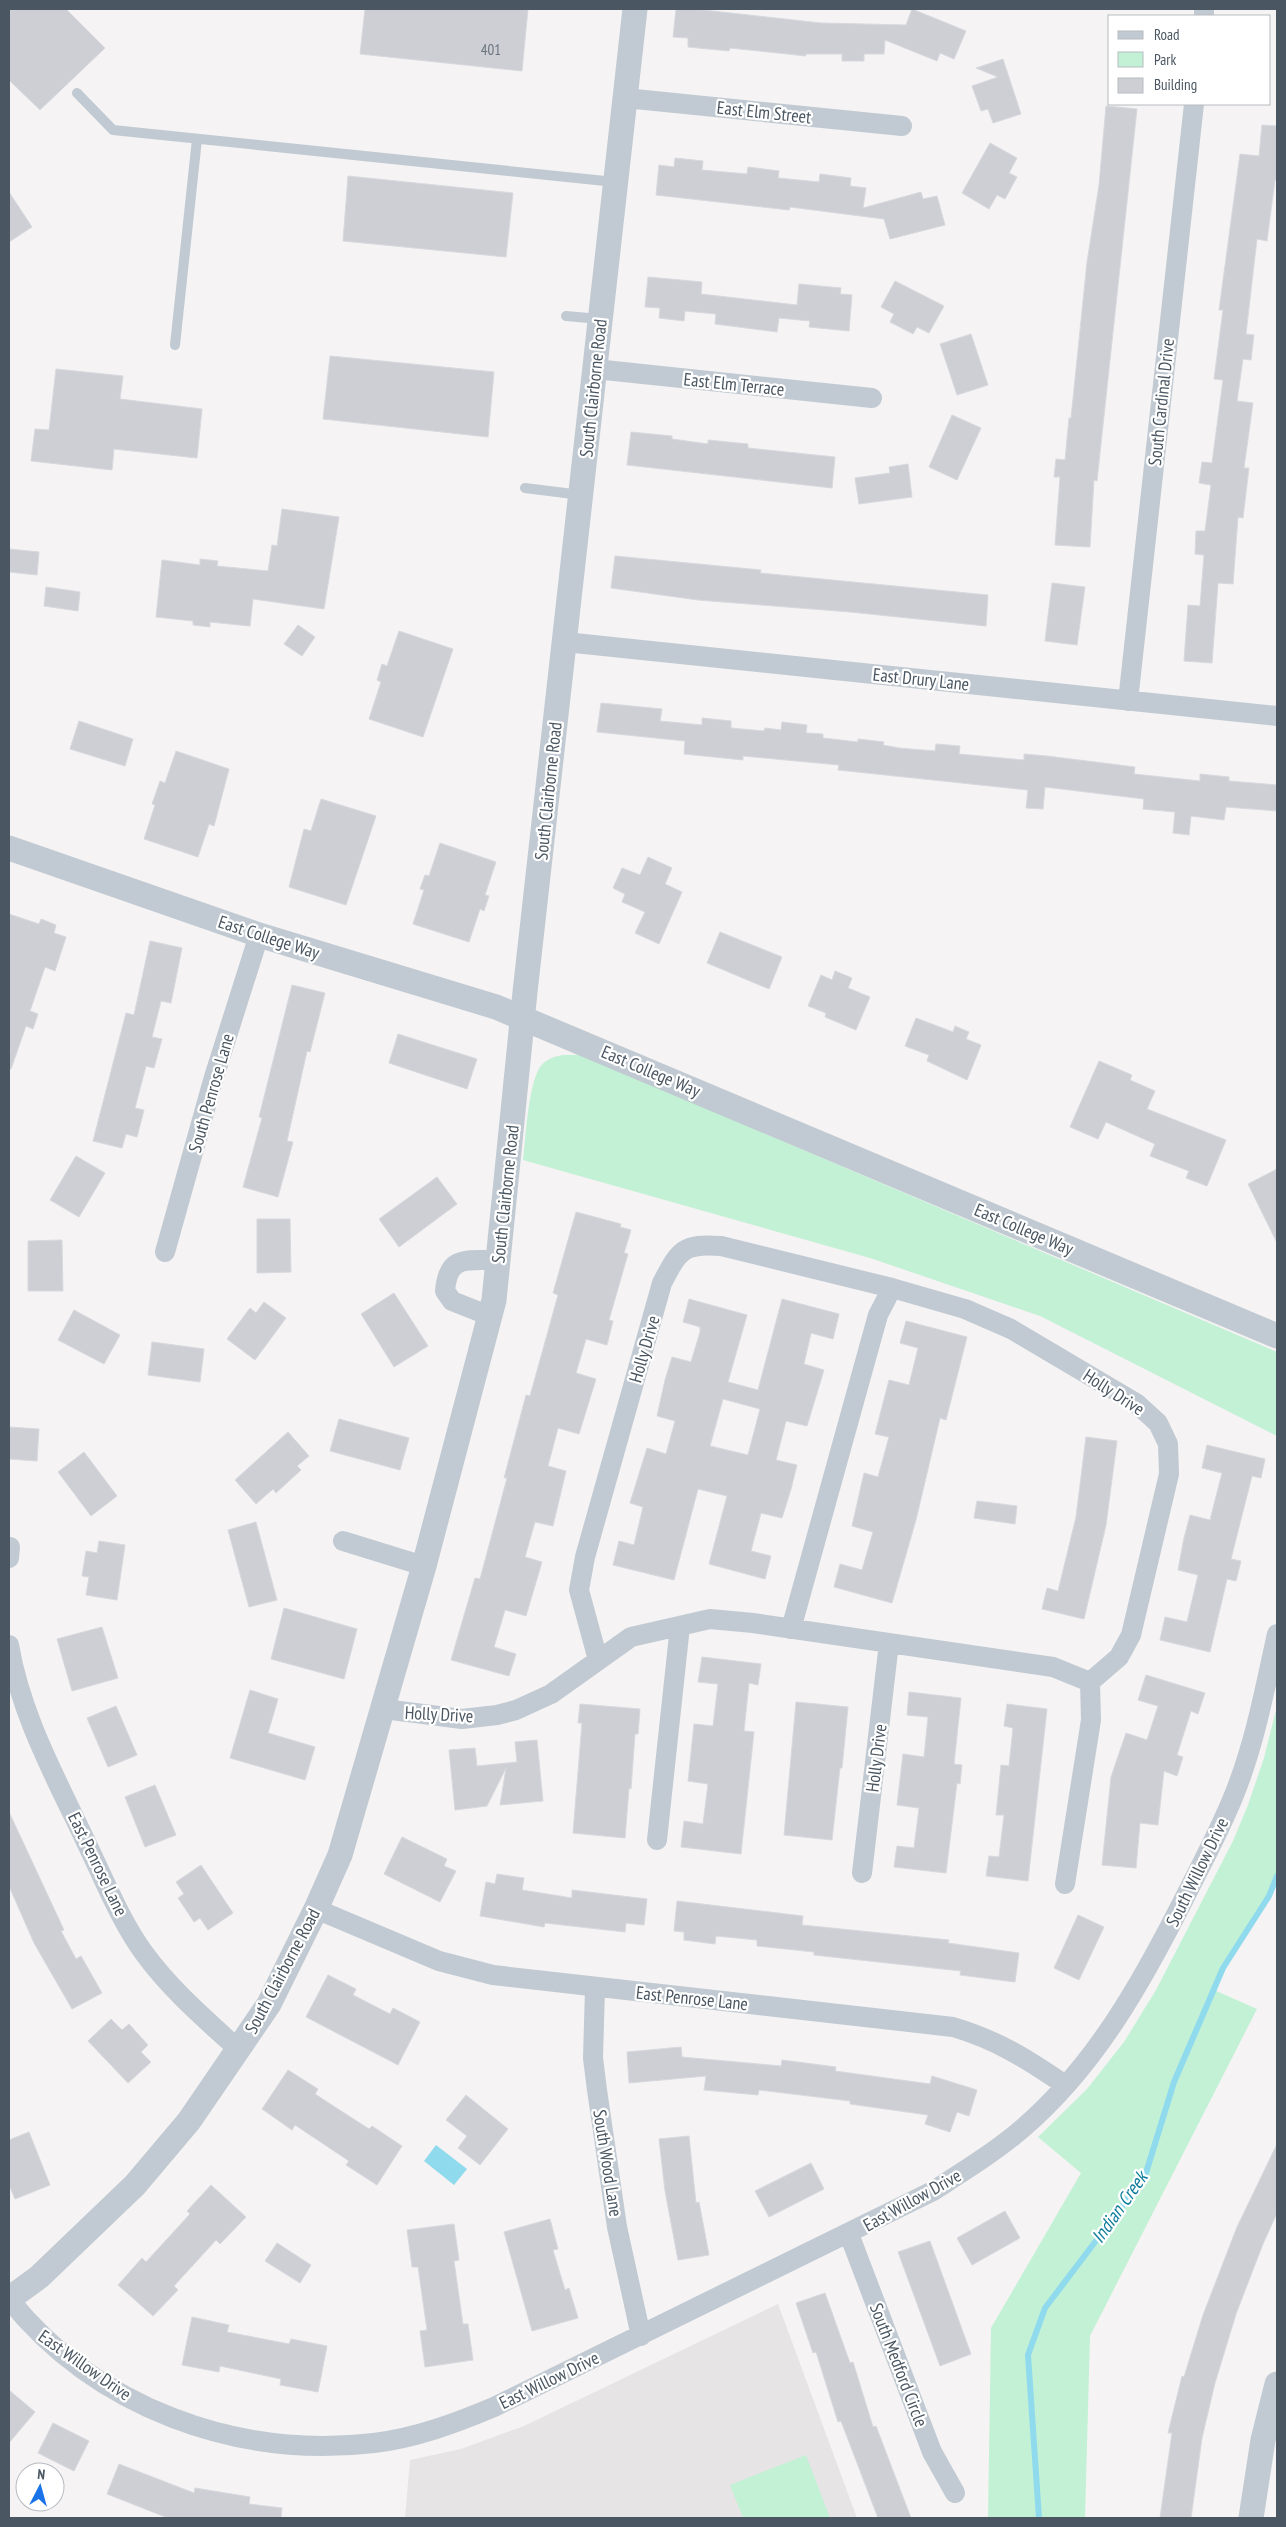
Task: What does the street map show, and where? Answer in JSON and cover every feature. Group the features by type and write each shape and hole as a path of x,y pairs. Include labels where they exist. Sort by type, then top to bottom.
{"street":[{"name":"South Clairborne Road","path":"9,2299 38,2277 135,2185 188,2121 239,2050 269,2004 316,1909 340,1855 384,1709 424,1566 494,1300 635,9"},
{"name":"East Elm Street","path":"626,98 902,126"},
{"name":"South Cardinal Drive","path":"1128,701 1194,105"},
{"name":"East Elm Terrace","path":"595,369 872,398"},
{"name":"East Drury Lane","path":"565,642 1277,716"},
{"name":"East College Way","path":"9,848 259,935 487,1004 524,1018 1277,1336"},
{"name":"South Penrose Lane","path":"164,1252 214,1077 259,935"},
{"name":"Holly Drive","path":"384,1709 462,1719 497,1715 551,1694 631,1637 710,1619 791,1628 1053,1667 1090,1682 1119,1657 1131,1635 1170,1474 1168,1444 1158,1423 1136,1402 1011,1329 965,1309 892,1288 721,1246 698,1244 677,1254 662,1283 585,1557 579,1590 598,1660"},
{"path":"490,1316 452,1301 445,1291 446,1276 454,1264 465,1261 497,1260"},
{"path":"791,1628 878,1315 892,1288"},
{"path":"343,1541 424,1566"},
{"path":"657,1840 680,1626"},
{"name":"South Willow Drive","path":"1065,2085 1114,2026 1149,1969 1211,1845 1234,1794 1253,1737 1277,1634"},
{"name":"Holly Drive","path":"862,1873 889,1643"},
{"name":"East Penrose Lane","path":"9,1645 14,1677 28,1720 109,1891 142,1951 174,1990 239,2050"},
{"path":"1065,1884 1091,1720 1090,1682"},
{"name":"East Penrose Lane","path":"316,1909 439,1961 492,1975 953,2027 986,2037 1020,2055 1065,2085"},
{"name":"South Wood Lane","path":"595,1988 593,2058 596,2090 617,2227 641,2336"},
{"name":"East Willow Drive","path":"9,2299 32,2328 56,2350 116,2391 169,2417 213,2432 266,2443 319,2446 374,2443 454,2424 494,2407 933,2191 987,2156 1024,2127 1065,2085"},
{"name":"South Medford Circle","path":"849,2234 932,2452 955,2493"},
{"path":"1251,2518 1263,2440 1277,2384"}],"lane":[{"path":"77,93 113,130 616,182"},
{"path":"175,345 197,139"},
{"path":"566,316 601,320"},
{"path":"525,488 581,495"}],"shaded area":[{"path":"778,2304 857,2518 405,2518 410,2460 461,2449 524,2426"}],"green space":[{"path":"563,1055 581,1055 1277,1352 1277,1436 1040,1316 870,1258 523,1160 530,1098 536,1075 545,1062"},
{"path":"1277,1706 1277,1876 1214,1990 1257,2009 1090,2336 1085,2518 988,2518 991,2328 1081,2173 1038,2137 1087,2089 1124,2042 1156,1990 1233,1841 1264,1758"},
{"path":"806,2455 830,2518 743,2518 730,2485"}],"water":[{"path":"436,2145 467,2169 454,2185 424,2161"}],"building":[{"path":"9,9 66,9 105,48 40,110 9,80"},
{"path":"365,9 528,9 522,71 360,54"},
{"path":"676,9 695,9 821,23 906,25 912,9 966,31 954,59 940,53 937,61 885,40 884,54 864,54 864,61 842,61 842,54 806,54 806,56 730,48 729,51 688,47 688,38 673,37"},
{"path":"1003,59 1021,114 993,123 988,109 981,111 972,86 998,77 976,68"},
{"path":"1106,106 1137,109 1097,481 1094,480 1090,547 1055,545 1060,477 1054,477 1056,459 1065,460 1069,418 1071,418 1087,262 1099,185"},
{"path":"1262,125 1277,126 1277,180 1275,180 1267,241 1257,239 1246,334 1254,335 1251,360 1243,359 1237,401 1253,403 1244,468 1249,468 1243,518 1238,517 1233,584 1218,583 1212,663 1184,661 1188,605 1200,606 1204,555 1195,554 1196,531 1205,531 1211,485 1199,483 1202,462 1212,463 1223,380 1214,379 1223,310 1219,310 1240,154 1259,156"},
{"path":"990,143 1017,158 1009,173 1017,177 1005,199 997,195 989,209 962,193"},
{"path":"675,158 703,161 702,170 747,174 748,167 779,171 778,178 819,182 820,174 851,178 850,186 866,188 863,208 921,192 923,199 937,196 945,225 890,239 884,219 790,207 789,210 656,195 659,165 674,167"},
{"path":"348,176 513,193 506,257 343,241"},
{"path":"9,192 32,227 9,242"},
{"path":"648,277 702,282 701,294 797,305 799,284 841,288 840,294 852,295 849,331 809,327 810,321 779,318 777,332 715,324 716,314 685,311 684,321 659,318 660,308 645,307"},
{"path":"895,281 944,306 929,333 917,327 913,334 890,322 894,314 881,307"},
{"path":"971,334 988,385 957,395 940,344"},
{"path":"330,356 494,372 488,437 323,419"},
{"path":"56,369 123,376 120,399 202,409 197,458 114,449 112,470 31,461 35,429 49,430"},
{"path":"952,415 981,428 957,480 929,467"},
{"path":"631,432 672,436 672,439 708,444 708,440 748,444 748,448 835,457 832,488 627,465"},
{"path":"908,464 912,497 859,504 855,478 890,473 889,467"},
{"path":"282,509 339,517 324,609 253,599 250,626 210,622 210,627 193,625 193,621 156,617 162,560 200,565 200,559 218,561 217,566 268,571 272,545 277,546"},
{"path":"9,549 39,552 37,575 9,572"},
{"path":"615,556 761,570 760,573 988,595 986,626 850,612 698,600 611,588"},
{"path":"1052,583 1085,587 1077,645 1045,641"},
{"path":"46,587 80,592 78,611 44,606"},
{"path":"298,625 315,637 302,656 284,644"},
{"path":"399,631 453,649 423,737 369,719 381,682 377,680 382,664 387,666"},
{"path":"601,703 662,709 660,721 702,725 702,718 731,721 731,728 764,731 765,728 781,730 782,722 807,725 806,733 823,734 823,738 858,742 858,739 884,742 883,745 899,748 935,751 936,744 960,746 959,754 1024,760 1024,754 1047,756 1135,767 1134,774 1200,781 1200,774 1229,777 1229,781 1277,785 1277,811 1226,807 1224,820 1191,816 1189,835 1173,833 1175,812 1143,809 1144,799 1045,787 1043,809 1026,808 1028,790 838,770 839,765 743,756 743,760 684,754 685,741 597,732"},
{"path":"79,721 133,739 125,766 70,749"},
{"path":"176,751 229,769 214,826 209,824 198,857 144,839 155,805 152,804 160,781 165,783"},
{"path":"321,799 376,816 346,905 289,887 304,829 311,831"},
{"path":"440,843 496,862 485,895 489,896 484,911 480,909 469,942 413,924 424,890 420,889 425,875 429,876"},
{"path":"648,857 672,868 665,884 682,892 659,944 635,933 645,912 622,902 625,894 613,888 622,868 640,875"},
{"path":"9,914 39,924 41,919 56,925 54,933 66,937 55,971 45,967 30,1011 38,1014 33,1029 26,1026 11,1069 9,1069"},
{"path":"720,932 782,957 769,989 707,963"},
{"path":"150,941 182,948 171,1003 161,1001 152,1037 162,1039 154,1068 146,1066 135,1108 144,1110 137,1137 126,1134 122,1148 93,1141 126,1013 134,1015"},
{"path":"835,971 852,978 848,988 870,997 856,1030 825,1017 826,1013 808,1006 821,975 832,980"},
{"path":"292,985 325,993 310,1052 307,1051 287,1141 293,1142 278,1197 243,1187 262,1118 259,1117"},
{"path":"916,1018 953,1032 955,1026 969,1032 966,1039 981,1045 967,1080 927,1061 929,1055 905,1046"},
{"path":"398,1034 477,1059 467,1089 389,1063"},
{"path":"1099,1061 1132,1075 1130,1080 1155,1091 1147,1109 1226,1140 1207,1186 1186,1178 1189,1171 1150,1156 1155,1144 1106,1122 1098,1139 1070,1127"},
{"path":"76,1156 105,1173 79,1217 50,1200"},
{"path":"1277,1169 1277,1243 1248,1184"},
{"path":"437,1177 457,1204 399,1247 379,1219"},
{"path":"576,1212 621,1224 620,1227 631,1230 624,1253 628,1254 609,1320 613,1321 607,1345 586,1339 576,1373 596,1379 579,1434 558,1428 548,1466 566,1471 553,1526 535,1522 525,1557 542,1562 526,1616 505,1610 494,1647 516,1654 509,1676 451,1660 475,1578 480,1579 507,1478 504,1478 526,1395 530,1396 558,1295 553,1293"},
{"path":"257,1219 290,1219 291,1272 257,1273"},
{"path":"62,1240 63,1291 28,1291 28,1241"},
{"path":"394,1293 428,1346 394,1367 361,1314"},
{"path":"689,1299 747,1315 728,1382 758,1390 782,1299 839,1314 833,1339 811,1333 804,1364 824,1370 807,1426 786,1421 776,1460 797,1465 791,1489 782,1518 761,1513 751,1551 771,1556 765,1579 709,1564 727,1496 698,1489 674,1580 613,1565 619,1541 634,1545 643,1507 630,1503 647,1448 666,1454 675,1421 657,1416 665,1380 672,1357 691,1362 700,1332 700,1327 683,1322","holes":["723,1399 760,1409 748,1455 710,1446"]},
{"path":"264,1302 286,1318 255,1360 227,1339 250,1308 256,1313"},
{"path":"74,1310 120,1335 104,1364 58,1340"},
{"path":"906,1321 967,1337 946,1420 940,1418 916,1520 892,1603 834,1587 840,1564 862,1570 873,1532 852,1526 864,1473 878,1477 889,1437 875,1434 889,1380 909,1385 918,1348 900,1343"},
{"path":"152,1342 204,1349 200,1382 148,1375"},
{"path":"339,1419 409,1438 400,1470 330,1451"},
{"path":"9,1427 39,1429 37,1461 9,1459"},
{"path":"288,1432 309,1456 297,1466 301,1470 276,1493 273,1489 256,1504 235,1480"},
{"path":"1086,1437 1117,1441 1106,1525 1084,1619 1042,1609 1047,1588 1058,1591 1076,1517"},
{"path":"1207,1445 1265,1459 1261,1478 1252,1476 1231,1559 1241,1561 1236,1581 1227,1579 1210,1652 1160,1640 1165,1617 1187,1622 1198,1575 1178,1570 1184,1538 1190,1515 1210,1520 1222,1473 1202,1468"},
{"path":"84,1452 117,1496 91,1516 58,1472"},
{"path":"977,1501 1017,1506 1015,1524 974,1518"},
{"path":"256,1522 277,1600 249,1607 228,1530"},
{"path":"99,1541 125,1545 117,1600 86,1595 89,1577 82,1576 86,1551 97,1553"},
{"path":"284,1608 357,1629 344,1679 271,1659"},
{"path":"102,1627 118,1678 72,1691 57,1639"},
{"path":"702,1657 761,1664 758,1685 749,1683 744,1731 754,1732 741,1854 681,1847 684,1821 703,1824 708,1784 688,1781 694,1724 713,1726 718,1684 698,1682"},
{"path":"1146,1675 1205,1693 1198,1714 1191,1711 1177,1755 1183,1757 1177,1776 1164,1771 1158,1825 1140,1823 1136,1868 1102,1865 1111,1777 1126,1733 1147,1740 1158,1706 1138,1700"},
{"path":"250,1690 278,1699 268,1733 315,1747 305,1780 230,1758"},
{"path":"909,1692 961,1698 954,1764 962,1765 960,1784 957,1783 946,1873 894,1867 897,1846 914,1848 919,1808 897,1805 903,1754 924,1757 928,1717 907,1715"},
{"path":"796,1702 848,1707 832,1840 784,1835"},
{"path":"580,1704 640,1709 638,1734 635,1734 625,1838 573,1833 582,1723 578,1723"},
{"path":"1007,1704 1047,1709 1028,1881 986,1876 989,1856 999,1857 1004,1815 996,1815 1001,1765 1009,1766 1013,1728 1004,1726"},
{"path":"116,1706 137,1755 108,1767 87,1718"},
{"path":"537,1740 543,1801 500,1805 506,1768 487,1806 455,1810 449,1750 475,1748 477,1766 517,1762 515,1742"},
{"path":"155,1785 176,1835 145,1847 125,1797"},
{"path":"9,1812 64,1930 61,1931 76,1959 81,1956 102,1993 72,2009 34,1943 9,1886"},
{"path":"402,1837 447,1859 444,1866 456,1871 440,1902 384,1874"},
{"path":"201,1865 233,1913 208,1930 200,1918 194,1922 178,1898 184,1894 176,1882"},
{"path":"497,1874 524,1878 522,1890 572,1898 572,1890 647,1899 644,1925 626,1923 625,1932 545,1923 544,1927 480,1916 486,1882 495,1884"},
{"path":"677,1901 803,1916 802,1925 949,1940 948,1943 1019,1953 1015,1982 960,1975 961,1971 814,1955 814,1952 757,1946 757,1940 716,1936 715,1944 684,1940 684,1932 674,1931"},
{"path":"1078,1915 1104,1927 1079,1980 1054,1968"},
{"path":"328,1975 356,1989 353,1995 390,2014 393,2008 420,2022 398,2065 306,2017"},
{"path":"111,2019 122,2030 129,2024 148,2045 141,2052 151,2062 128,2083 88,2041"},
{"path":"681,2047 682,2057 781,2066 782,2060 836,2067 835,2071 930,2084 932,2076 977,2090 969,2116 957,2112 950,2132 925,2124 928,2115 850,2104 850,2101 759,2090 758,2095 704,2090 706,2076 629,2083 627,2052"},
{"path":"288,2070 318,2089 315,2094 369,2129 372,2126 402,2146 377,2185 346,2165 349,2161 295,2125 292,2130 262,2109"},
{"path":"466,2095 508,2129 480,2165 458,2148 467,2136 446,2120"},
{"path":"29,2132 50,2185 15,2199 9,2185 9,2140"},
{"path":"689,2136 696,2203 699,2202 709,2255 678,2260 665,2191 659,2139"},
{"path":"1277,2144 1277,2213 1236,2314 1215,2383 1202,2438 1191,2518 1160,2518 1172,2433 1168,2433 1182,2376 1184,2377 1203,2315 1237,2227"},
{"path":"811,2163 824,2189 769,2217 755,2191"},
{"path":"211,2185 246,2217 220,2244 216,2240 174,2286 178,2290 153,2316 118,2285 142,2258 146,2262 190,2214 187,2211"},
{"path":"1005,2211 1020,2238 972,2265 957,2238"},
{"path":"550,2219 558,2249 553,2250 565,2290 569,2288 578,2318 532,2331 504,2232"},
{"path":"454,2224 459,2260 454,2261 463,2324 468,2324 473,2360 425,2367 420,2331 427,2330 418,2267 412,2267 407,2230"},
{"path":"930,2241 971,2354 940,2366 898,2252"},
{"path":"277,2243 311,2265 300,2283 265,2261"},
{"path":"825,2293 850,2363 853,2362 873,2427 876,2426 911,2518 878,2518 841,2421 838,2422 816,2352 813,2353 796,2303"},
{"path":"192,2317 229,2325 227,2332 289,2344 291,2339 327,2346 318,2392 280,2385 281,2379 220,2366 219,2372 182,2365"},
{"path":"9,2390 35,2412 9,2443"},
{"path":"53,2423 89,2441 74,2471 65,2466 65,2462 56,2462 38,2453"},
{"path":"119,2464 194,2493 195,2488 250,2497 249,2504 282,2508 281,2518 168,2518 107,2494"}],"waterway":[{"name":"Indian Creek","path":"1039,2518 1028,2355 1045,2308 1145,2176 1174,2082 1223,1968 1269,1896 1277,1876"}]}
